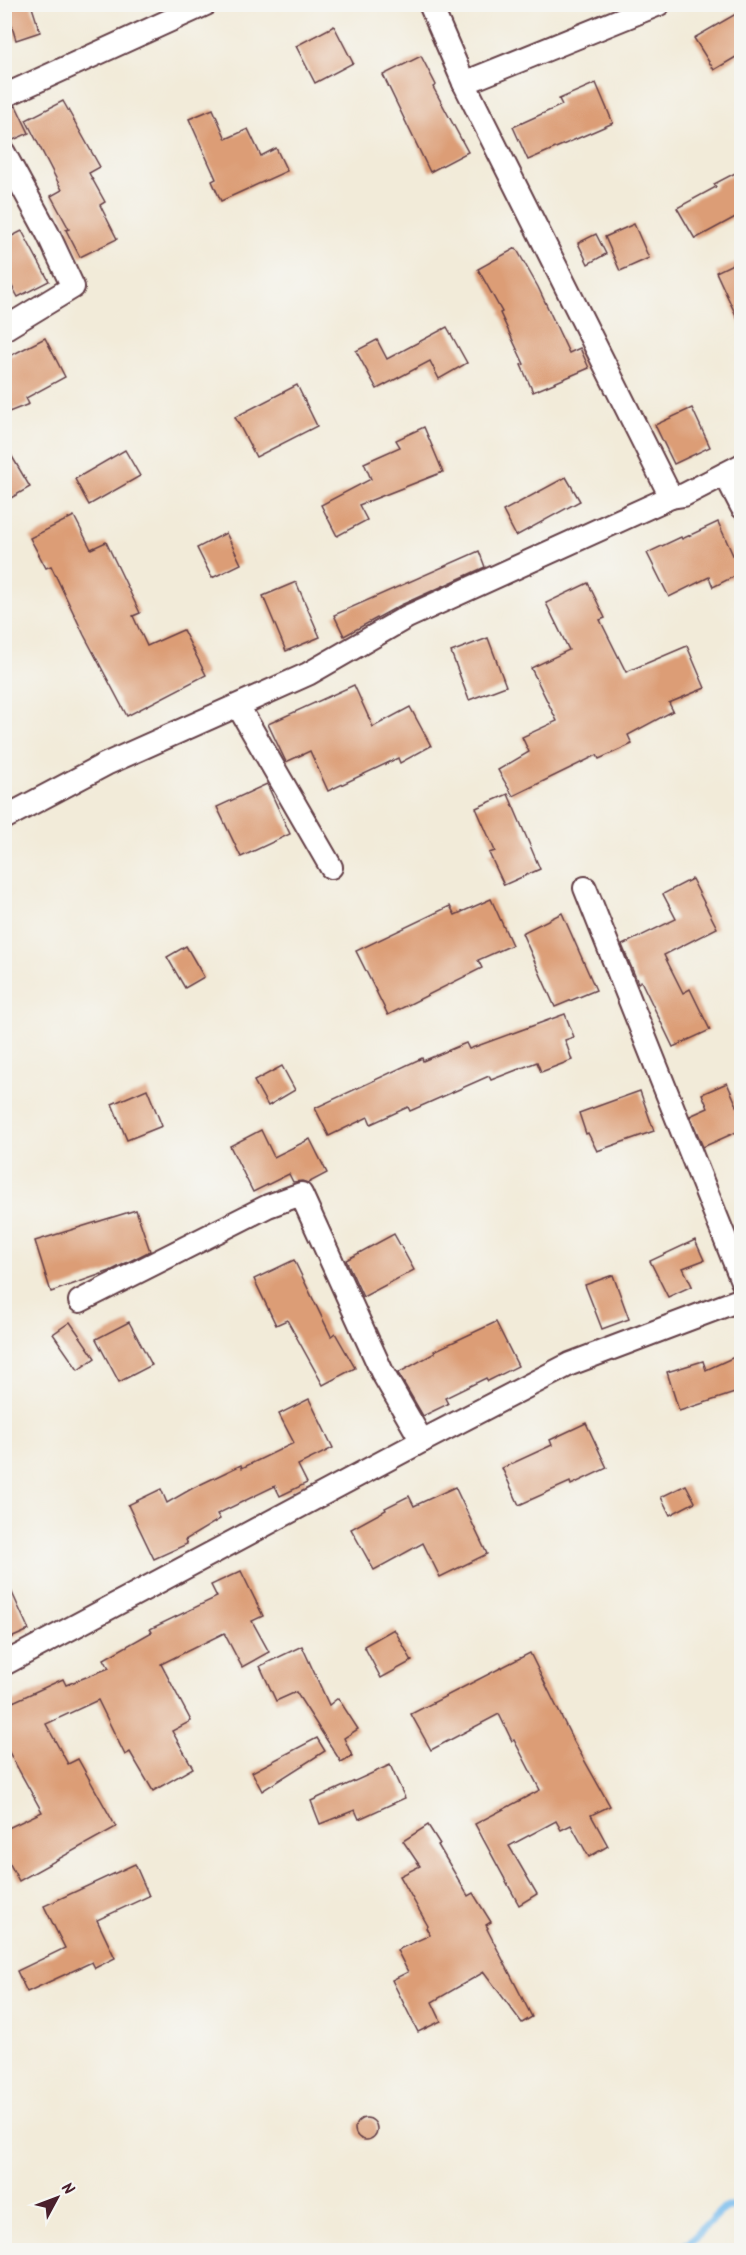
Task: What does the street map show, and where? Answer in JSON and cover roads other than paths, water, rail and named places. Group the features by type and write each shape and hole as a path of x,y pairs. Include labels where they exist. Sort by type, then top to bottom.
{"street":[{"path":"4,96 206,4"},
{"path":"430,4 464,83 671,497"},
{"path":"464,83 659,4"},
{"path":"4,153 73,286 4,329"},
{"path":"4,818 106,764 308,674 407,617 671,497 684,495 733,469 741,507"},
{"path":"238,706 331,867"},
{"path":"585,888 741,1281"},
{"path":"80,1301 268,1206 301,1194 382,1372 422,1441"},
{"path":"4,1664 570,1364 741,1299"}],"waterway":[{"path":"678,2250 690,2242 724,2208 742,2204"}]}
